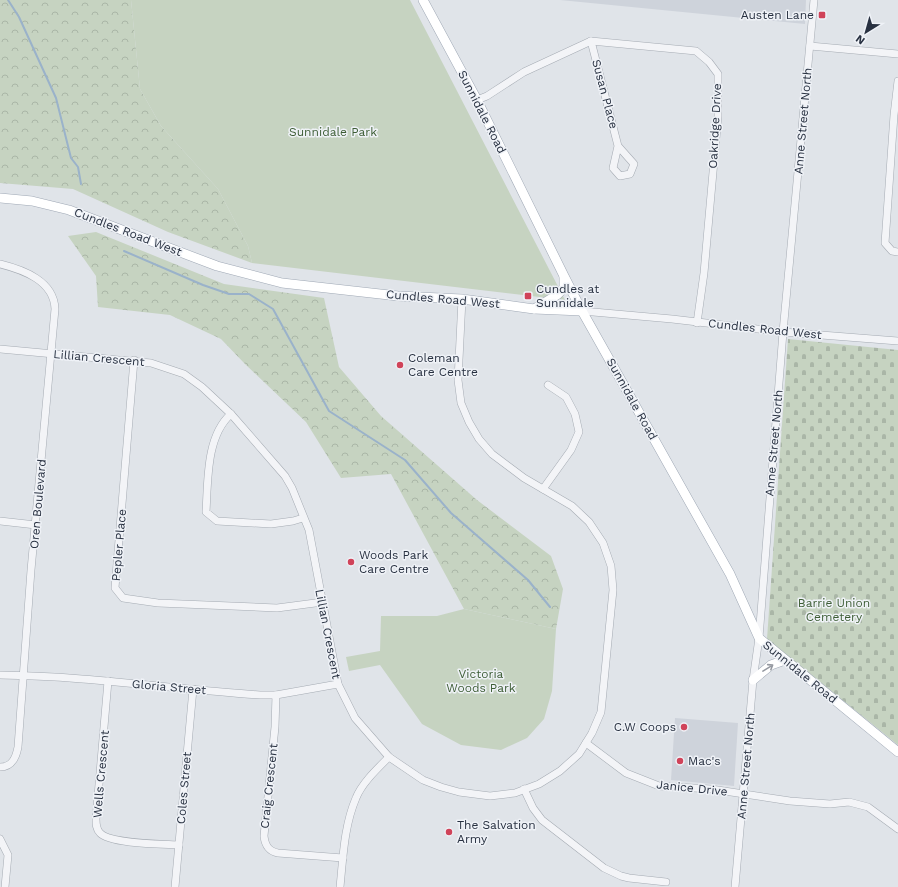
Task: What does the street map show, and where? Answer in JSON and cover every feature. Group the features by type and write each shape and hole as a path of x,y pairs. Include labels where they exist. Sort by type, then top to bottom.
{"main road":[{"name":"Sunnidale Road","path":"423,0 477,100 582,311 730,574 759,638 898,752"},
{"name":"Cundles Road West","path":"0,198 32,201 70,210 217,266 282,282 394,296 462,300 534,308 582,311"},
{"path":"534,308 557,295 564,288 564,276"},
{"path":"753,680 772,665 785,660"}],"street":[{"name":"Anne Street North","path":"735,887 753,680 759,638 783,332 814,0"},
{"path":"477,100 487,96 524,72 591,41"},
{"name":"Susan Place","path":"591,41 618,146"},
{"name":"Oakridge Drive","path":"591,41 696,51 710,62 718,74 718,116 704,273 697,323"},
{"path":"810,46 898,54"},
{"path":"898,81 884,243 892,251 898,252"},
{"name":"Oren Boulevard","path":"0,264 18,269 44,283 52,295 55,309 31,570 17,754 10,764 0,767"},
{"name":"Lillian Crescent","path":"0,349 134,360 151,363 184,374 202,386 231,414 285,476 292,488 309,530 338,684 355,718 389,757 423,780 441,788 490,796 515,793 539,784 560,771 579,754 592,733 601,712 613,590 611,566 603,543 589,522 572,506 524,478 492,454 479,439 469,422 461,403 458,380 462,300"},
{"name":"Cundles Road West","path":"582,311 672,319 783,332 898,341"},
{"name":"Pepler Place","path":"134,360 115,588 123,598 158,603 277,608 323,602"},
{"path":"543,489 571,450 579,432 575,414 566,397 548,385"},
{"path":"231,414 223,421 216,435 210,456 206,512 216,521 271,524 303,518"},
{"path":"0,521 36,525"},
{"name":"Gloria Street","path":"0,675 24,675 108,681 241,694 276,695 338,684"},
{"name":"Wells Crescent","path":"108,681 96,826 99,832 110,839 179,845"},
{"name":"Coles Street","path":"175,887 193,689"},
{"name":"Craig Crescent","path":"276,695 275,727 264,836 265,844 271,851 278,853 343,858"},
{"name":"Janice Drive","path":"586,743 626,773 659,786 711,789 790,801 830,804 849,802 868,807 898,829"},
{"path":"340,887 347,827 356,797 370,778 389,757"},
{"path":"524,790 533,808 542,820 604,868 621,876 666,882"},
{"path":"0,839 8,855 5,887"}],"shaded area":[{"path":"560,0 806,0 805,24"},
{"path":"675,718 738,723 734,786 671,780"}],"green space":[{"path":"0,0 131,0 140,89 161,126 218,189 248,246 252,263 168,232 73,189 0,183"},
{"name":"Sunnidale Park","path":"131,0 410,0 565,300 252,263 248,246 218,189 161,126 140,89"},
{"path":"96,232 224,284 324,298 339,367 381,416 477,500 551,556 563,589 556,629 464,609 391,474 341,478 306,422 221,339 170,315 98,307 96,276 68,236"},
{"name":"Barrie Union Cemetery","path":"788,339 898,350 898,745 767,639"},
{"name":"Victoria Woods Park","path":"464,609 556,629 552,691 544,719 527,738 501,750 461,745 422,724 380,665 349,671 346,657 380,651 381,616 437,616"}],"waterway":[{"path":"8,0 19,17 56,98 71,158 78,167 81,184"},
{"path":"124,251 203,285 229,294 249,294 273,309 329,411 405,460 451,513 528,580 550,607"}],"place":[{"name":"Austen Lane","path":"822,15"},
{"name":"Cundles at Sunnidale","path":"528,296"},
{"name":"Coleman Care Centre","path":"400,365"},
{"name":"Woods Park Care Centre","path":"351,562"},
{"name":"C.W Coops","path":"684,727"},
{"name":"Mac's","path":"680,761"},
{"name":"The Salvation Army","path":"449,832"}]}
